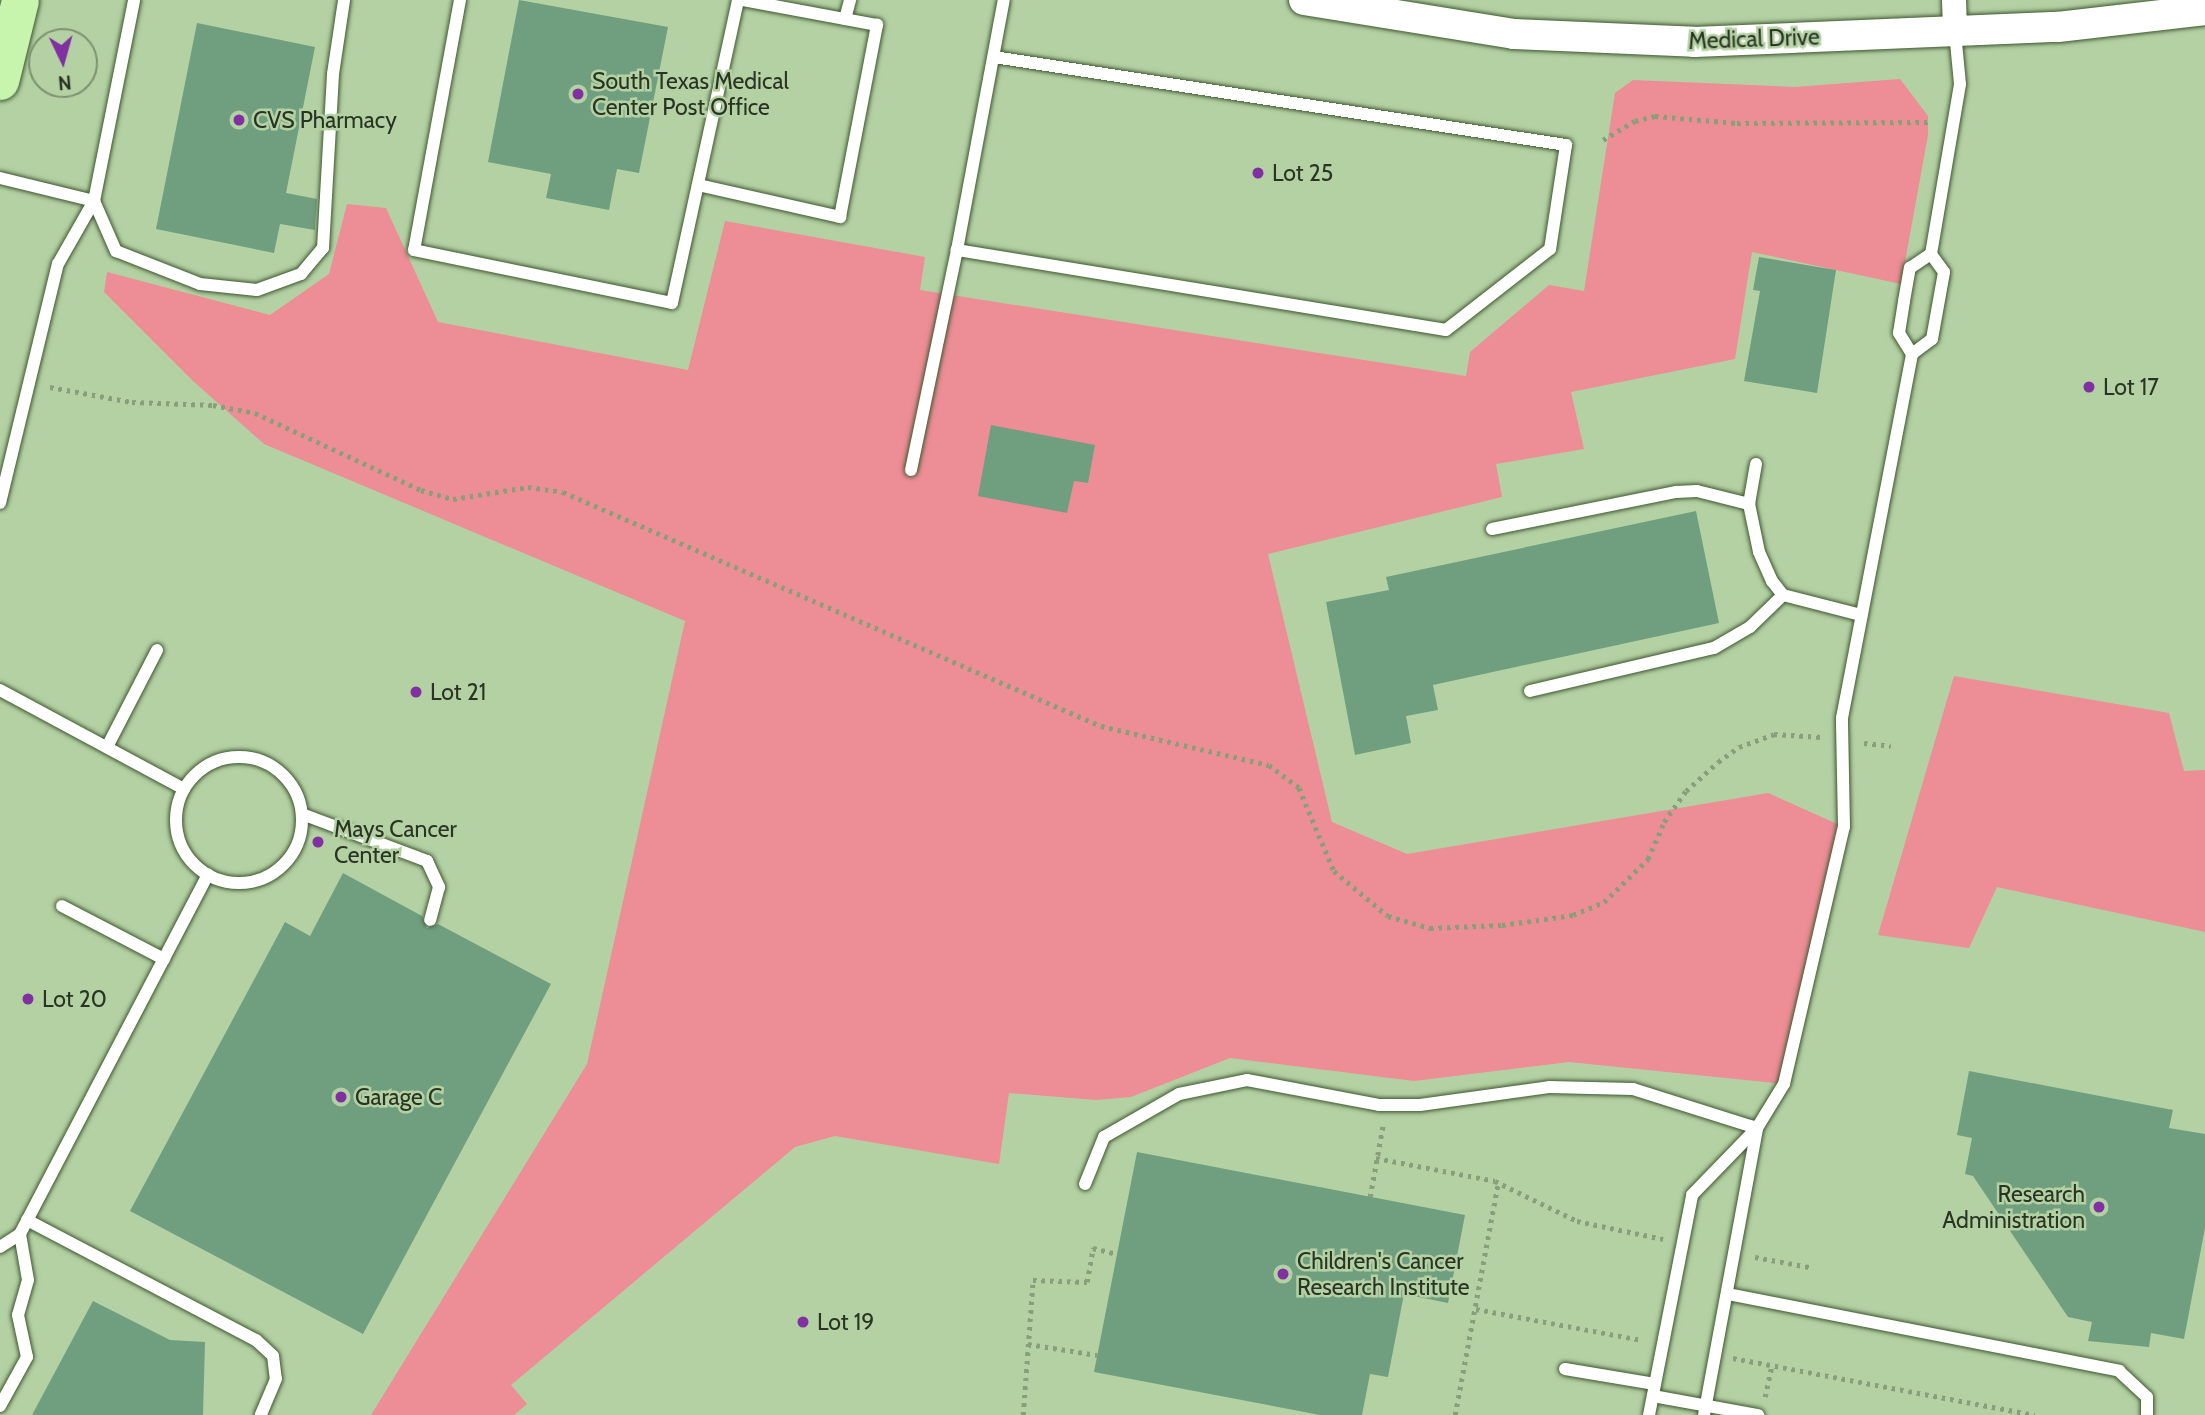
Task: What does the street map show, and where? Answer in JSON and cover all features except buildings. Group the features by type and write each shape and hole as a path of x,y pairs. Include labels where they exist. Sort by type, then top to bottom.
{"main road":[{"path":"0,80 20,0"}],"street":[{"name":"Medical Drive","path":"1304,0 1514,34 1694,42 2058,27 2205,9"},
{"path":"1954,0 1955,31"}],"lane":[{"path":"0,503 58,264 94,201 134,0"},
{"path":"94,201 116,251 200,284 257,290 301,274 323,248 333,74 344,0"},
{"path":"460,0 414,250 672,303 698,185 740,0 877,25 840,218 698,185"},
{"path":"845,19 850,0"},
{"path":"911,470 957,250 1004,0"},
{"path":"1649,1415 1692,1195 1757,1128 1784,1084 1844,827 1842,718 1912,354 1932,339 1944,272 1931,254 1960,84 1955,31"},
{"path":"957,250 1446,330 1550,248 1566,145 994,57"},
{"path":"0,178 94,201"},
{"path":"1912,354 1899,333 1910,268 1931,254"},
{"path":"1756,464 1749,504 1759,552 1783,595 1861,615"},
{"path":"1492,529 1676,492 1697,491 1749,504"},
{"path":"1531,691 1714,648 1750,627 1783,595"},
{"path":"107,747 157,650"},
{"path":"0,690 184,789"},
{"path":"252,758 286,779 302,814 301,834 279,869 260,880 238,883 208,874 184,851 177,831 177,809 184,789 213,763 252,758"},
{"path":"302,814 427,862 439,887 430,920"},
{"path":"0,1247 20,1234 208,874"},
{"path":"62,906 164,959"},
{"path":"1085,1184 1104,1137 1180,1094 1247,1080 1379,1105 1420,1105 1549,1087 1633,1088 1757,1128"},
{"path":"1705,1410 1757,1128"},
{"path":"27,1220 256,1340 273,1356 276,1379 261,1415"},
{"path":"0,1406 27,1357 18,1315 28,1280 20,1234"},
{"path":"1728,1294 2119,1371 2147,1397 2147,1415"},
{"path":"1566,1369 1654,1390 1705,1410 1758,1415"}],"path":[{"path":"1603,140 1634,121 1655,116 1737,123 1930,122"},
{"path":"29,383 132,402 213,405 255,413 421,490 453,499 528,487 564,492 1101,726 1269,765 1299,788 1334,871 1388,916 1430,928 1550,919 1573,915 1604,902 1648,859 1664,822 1686,792 1739,747 1774,734 1891,746"},
{"path":"1370,1197 1383,1122"},
{"path":"1376,1158 1498,1182 1577,1221 1683,1243"},
{"path":"1454,1415 1498,1182"},
{"path":"1023,1415 1033,1280 1087,1282 1093,1248 1117,1254"},
{"path":"1736,1253 1809,1267"},
{"path":"1476,1309 1663,1344"},
{"path":"1028,1344 1097,1355"},
{"path":"1716,1354 2035,1415"},
{"path":"1764,1402 1772,1365"}],"shaded area":[{"path":"1900,79 1928,116 1928,135 1901,284 1752,252 1735,359 1571,392 1584,449 1496,464 1502,497 1268,554 1332,822 1407,854 1768,793 1844,827 1784,1084 1569,1062 1414,1081 1230,1058 1131,1097 1096,1100 1009,1093 999,1164 835,1136 795,1147 511,1385 527,1404 514,1415 371,1415 587,1064 685,621 264,444 193,381 104,292 107,272 270,315 329,274 347,204 386,208 438,322 688,370 725,221 925,257 920,290 1466,376 1470,352 1549,285 1584,291 1615,93 1633,80 1795,87"},
{"path":"1954,676 2169,713 2184,771 2205,770 2205,932 1997,887 1969,948 1878,935"}],"place":[{"name":"South Texas Medical Center Post Office","path":"578,94"},
{"name":"CVS Pharmacy","path":"239,120"},
{"name":"Lot 25","path":"1258,173"},
{"name":"Lot 17","path":"2089,387"},
{"name":"Lot 21","path":"416,692"},
{"name":"Mays Cancer Center","path":"318,842"},
{"name":"Lot 20","path":"28,999"},
{"name":"Garage C","path":"341,1097"},
{"name":"Research Administration","path":"2099,1207"},
{"name":"Children's Cancer Research Institute","path":"1283,1274"},
{"name":"Lot 19","path":"803,1322"}]}
